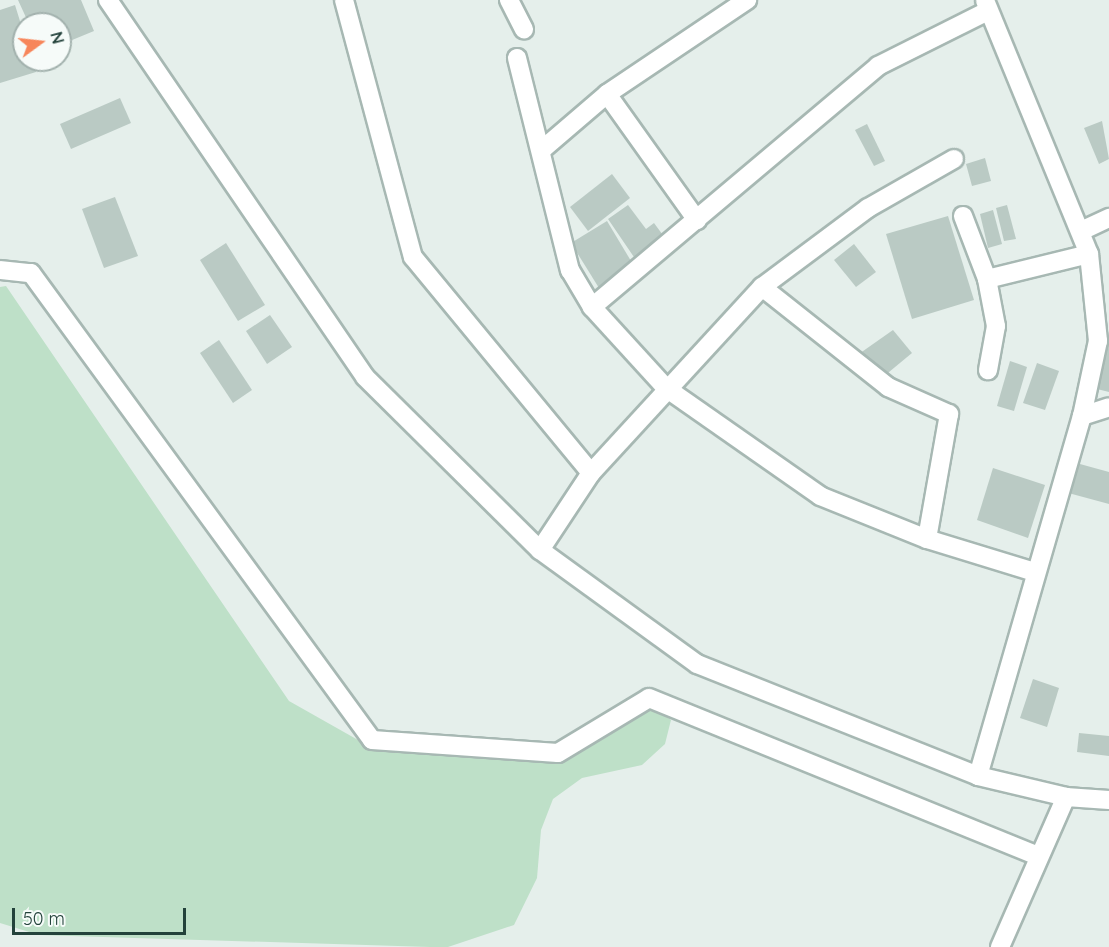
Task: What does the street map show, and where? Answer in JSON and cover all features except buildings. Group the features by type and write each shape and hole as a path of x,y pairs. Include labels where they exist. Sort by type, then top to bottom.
{"street":[{"path":"108,0 365,377 540,550 697,664 978,776 1066,797 1109,800"},
{"path":"344,0 413,257 591,473"},
{"path":"509,0 524,28"},
{"path":"544,148 607,94 747,0"},
{"path":"592,307 878,66 987,5 1081,231 1102,290 1098,341 1082,416 1035,572 978,776"},
{"path":"517,58 544,148 570,270 592,307 666,388 820,496 927,539 1035,572"},
{"path":"607,94 697,220"},
{"path":"540,550 591,473 666,388 762,287 868,208 954,159"},
{"path":"963,216 987,279 996,326 988,370"},
{"path":"1081,231 1109,218"},
{"path":"987,279 1089,254"},
{"path":"0,270 31,273 372,740 558,753 649,698 1038,856"},
{"path":"762,287 888,387 949,414 927,539"},
{"path":"1082,416 1109,406"},
{"path":"1000,947 1038,856 1066,797"}],"green space":[{"path":"6,286 289,701 374,749 559,759 648,703 671,720 665,744 642,765 582,778 553,799 541,830 537,878 514,925 448,947 430,947 39,935 0,923 0,287"}]}
